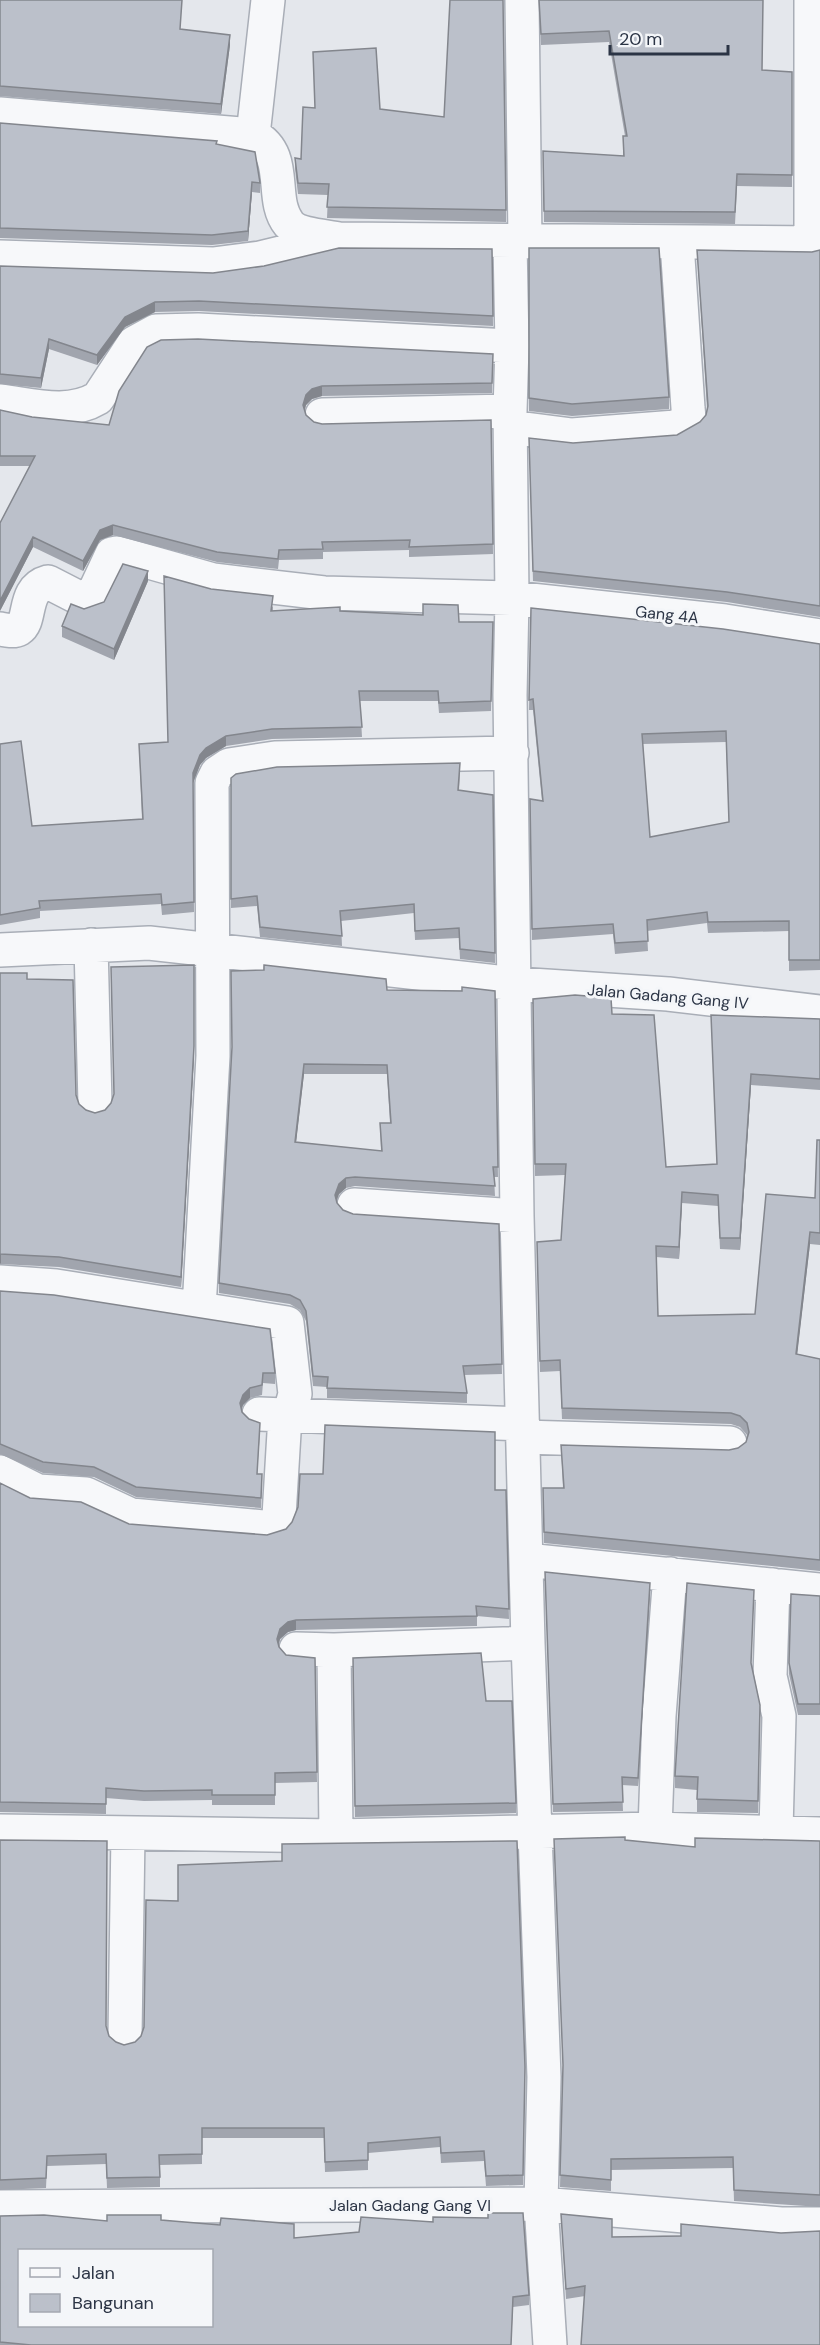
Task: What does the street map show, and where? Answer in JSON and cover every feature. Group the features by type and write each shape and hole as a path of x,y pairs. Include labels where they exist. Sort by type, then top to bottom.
{"street":[{"path":"252,135 267,0"},
{"path":"522,0 517,242 510,419 517,1216 528,1643 544,2077 541,2204 550,2345"},
{"path":"0,114 252,135 265,142 274,158 281,200 289,224 299,230 339,239 815,243 811,0"},
{"path":"0,257 213,264 260,258 339,239"},
{"path":"322,415 510,419 572,435 676,427 689,418 677,243"},
{"path":"0,400 65,409 90,403 98,398 134,343 156,331 198,330 512,346"},
{"name":"Gang 4A","path":"0,629 17,630 21,627 31,596 48,582 86,601 91,598 112,554 117,553 213,580 313,592 512,598 725,621 820,636"},
{"path":"199,1309 213,1056 215,950 212,783 217,773 229,765 275,758 512,753"},
{"name":"Jalan Gadang Gang IV","path":"0,950 149,943 516,984 668,994 820,1011"},
{"path":"91,945 95,1104"},
{"path":"354,1205 517,1216"},
{"path":"0,1282 56,1286 287,1323 295,1394 292,1405 272,1415"},
{"path":"272,1415 730,1443"},
{"path":"0,1472 38,1491 86,1494 131,1515 263,1527 275,1524 279,1516 272,1415"},
{"path":"526,1560 820,1590"},
{"path":"655,1829 659,1716 670,1574"},
{"path":"773,1585 770,1676 779,1716 776,1831"},
{"path":"296,1649 334,1650 528,1643"},
{"path":"334,1650 336,1836"},
{"path":"0,1831 336,1836 655,1829 820,1834"},
{"path":"125,2036 128,1833"},
{"name":"Jalan Gadang Gang VI","path":"0,2207 541,2204 781,2224 820,2224"}],"building":[{"path":"0,0 182,0 180,29 230,35 221,104 0,86"},
{"path":"450,0 503,0 506,210 327,207 329,184 298,183 295,158 301,159 303,107 315,108 313,52 376,48 380,109 444,117"},
{"path":"539,0 763,0 762,70 792,72 792,175 737,174 735,212 544,211 543,151 624,156 623,136 627,136 609,31 541,34"},
{"path":"0,123 217,141 216,144 255,152 260,183 252,182 248,231 212,235 0,228"},
{"path":"339,248 492,249 493,316 199,301 155,302 125,317 97,355 49,339 41,378 0,374 0,266 213,273 264,266"},
{"path":"529,248 659,248 669,397 572,404 529,398"},
{"path":"697,250 812,252 820,250 820,606 727,592 533,571 529,438 573,443 677,435 700,422 706,415 708,406"},
{"path":"198,339 493,354 492,383 322,386 312,389 306,395 303,405 306,415 314,422 322,424 491,420 493,544 409,547 410,540 322,542 323,549 279,550 278,559 217,552 113,525 100,530 83,561 33,537 0,601 0,523 35,456 0,456 0,410 32,417 109,425 119,391 147,347 161,340"},
{"path":"123,564 148,571 114,649 62,626 71,604 84,609 104,602"},
{"path":"164,576 211,589 273,596 271,611 340,607 340,611 423,615 423,604 458,605 459,622 493,622 491,701 439,703 438,691 359,691 362,727 272,729 226,736 206,748 200,755 193,773 194,902 162,905 161,894 39,901 40,908 0,915 0,744 21,741 32,826 143,819 139,744 168,742"},
{"path":"531,608 723,629 820,644 820,960 789,960 789,921 708,922 707,912 647,920 648,941 615,943 613,924 532,929 530,799 543,801 533,699 529,700","holes":["726,731 729,822 650,837 642,734"]},
{"path":"460,763 458,790 493,795 495,953 460,949 459,928 415,931 414,904 340,911 342,936 260,927 257,896 231,899 231,778 236,774 277,767"},
{"path":"194,965 194,1046 181,1277 59,1257 0,1254 0,973 27,973 27,979 73,980 76,1095 79,1104 95,1113 105,1110 114,1094 111,967"},
{"path":"264,965 386,979 387,990 462,991 462,987 495,991 498,1167 493,1167 495,1186 355,1177 346,1178 339,1184 335,1195 337,1203 343,1210 353,1214 499,1224 502,1364 463,1366 467,1393 327,1388 328,1377 313,1376 306,1311 300,1300 290,1295 219,1283 232,1047 231,971 264,970","holes":["304,1064 387,1065 391,1123 380,1123 382,1151 295,1142"]},
{"path":"575,995 611,998 612,1014 654,1015 666,1167 717,1164 711,1015 820,1019 820,1079 751,1074 740,1238 720,1238 718,1195 682,1192 679,1247 656,1246 658,1316 755,1314 766,1194 815,1198 817,1140 820,1140 820,1233 810,1232 796,1354 820,1359 820,1560 544,1532 543,1488 564,1488 561,1445 729,1450 738,1448 746,1442 749,1432 747,1423 740,1416 731,1413 562,1408 560,1360 540,1361 537,1242 561,1240 566,1164 535,1164 533,999"},
{"path":"0,1291 54,1295 270,1329 275,1373 263,1373 262,1385 250,1388 243,1395 240,1403 242,1412 249,1419 260,1423 257,1474 262,1474 261,1498 136,1487 94,1467 43,1462 0,1444"},
{"path":"325,1425 495,1432 495,1490 506,1490 509,1609 476,1606 477,1616 288,1622 280,1629 277,1639 279,1647 286,1655 315,1658 317,1772 275,1773 275,1795 212,1795 212,1790 144,1791 106,1788 106,1804 0,1802 0,1483 30,1498 81,1502 129,1524 267,1535 286,1529 292,1522 298,1507 300,1474 323,1474"},
{"path":"545,1572 650,1583 638,1778 622,1777 623,1802 553,1804"},
{"path":"687,1583 754,1590 751,1663 760,1705 758,1801 697,1799 698,1777 675,1776"},
{"path":"791,1594 820,1596 820,1704 798,1704 789,1663"},
{"path":"481,1653 486,1701 512,1701 516,1803 355,1806 353,1658"},
{"path":"625,1837 625,1840 695,1847 695,1838 820,1841 820,2195 734,2190 733,2157 611,2159 611,2180 560,2175 563,2065 554,1839"},
{"path":"0,1840 107,1841 106,2026 109,2036 124,2045 135,2042 141,2036 144,2027 146,1900 178,1901 178,1865 282,1861 282,1844 517,1841 525,2067 523,2175 486,2176 484,2151 441,2153 440,2137 368,2143 368,2160 325,2162 324,2128 202,2128 202,2154 159,2155 160,2177 107,2178 106,2154 47,2156 46,2178 0,2180"},
{"path":"488,2213 523,2213 529,2295 513,2297 511,2345 31,2345 0,2342 0,2216 44,2215 107,2221 107,2215 161,2215 161,2220 220,2225 221,2218 294,2224 294,2238 359,2232 361,2217 433,2222 433,2217 488,2218"},
{"path":"561,2214 612,2219 612,2237 681,2236 681,2224 781,2233 820,2231 820,2345 581,2345 585,2286 566,2289"}]}
